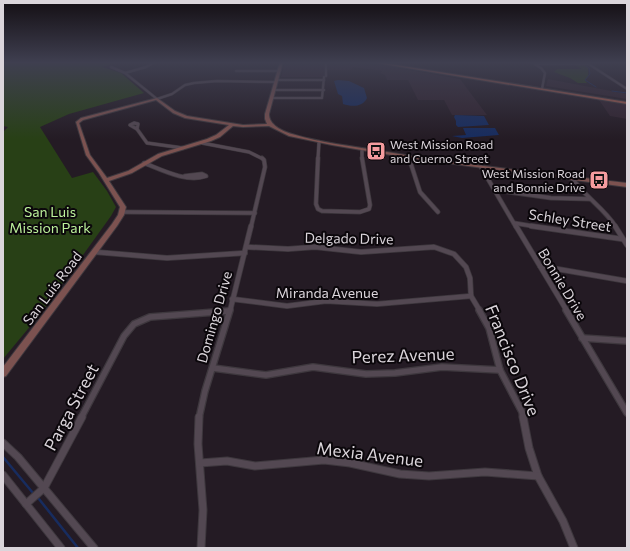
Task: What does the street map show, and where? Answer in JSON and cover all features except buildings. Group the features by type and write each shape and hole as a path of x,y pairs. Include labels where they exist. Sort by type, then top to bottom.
{"main road":[{"path":"542,88 627,101"}],"street":[{"path":"143,88 174,112 182,116 251,126 270,125 289,135 362,150 627,185"},
{"path":"183,88 176,93 82,119 77,122 88,155 123,207 122,212 255,213"},
{"path":"270,125 267,117 274,90 324,90 322,98 272,98"},
{"path":"106,180 130,172 160,155 202,143 218,136 233,124"},
{"path":"137,129 147,143 183,148"},
{"path":"319,142 316,207 319,210 326,212 352,212 367,210 370,205 361,152 362,150"},
{"name":"Domingo Drive","path":"201,548 203,497 198,429 200,412 205,389 213,368 247,247 265,167 264,160 249,152 202,143"},
{"path":"408,157 420,192 438,212"},
{"path":"144,163 174,174 185,176 201,178 206,176 202,174 185,176"},
{"name":"Bonnie Drive","path":"480,166 627,413"},
{"path":"572,178 590,199 610,218 622,239 627,244"},
{"path":"495,190 550,198 590,199"},
{"name":"San Luis Road","path":"3,374 95,252 122,212"},
{"name":"Schley Street","path":"514,223 622,239"},
{"name":"Delgado Drive","path":"247,247 280,249 315,247 361,252 427,247 439,248 450,252"},
{"path":"95,252 167,258 245,253"},
{"name":"Francisco Drive","path":"450,252 466,267 470,278 471,296 489,328 500,370 522,412 529,448 538,476 563,521 574,548"},
{"path":"540,266 627,282"},
{"name":"Miranda Avenue","path":"232,299 287,306 326,301 377,304 471,296"},
{"name":"Parga Street","path":"26,504 44,488 124,336 134,324 150,317 229,310"},
{"path":"582,338 627,341"},
{"name":"Perez Avenue","path":"213,368 266,375 313,367 366,374 395,373 442,367 500,370"},
{"path":"3,443 18,457 94,548"},
{"name":"Mexia Avenue","path":"200,463 213,461 255,466 324,460 350,463 400,474 429,476 485,472 538,476"},
{"path":"3,474 61,548"}],"shaded area":[{"path":"412,88 467,88 487,115 452,115 444,100 418,100"},
{"path":"557,88 594,88 627,94 627,99"},
{"path":"599,100 627,104 627,119 610,116"}],"green space":[{"name":"San Luis Mission Park","path":"3,88 138,88 144,93 69,114 40,127 72,178 93,172 107,191 116,207 42,312 3,359 3,132 8,127 3,126"}],"water":[{"path":"336,88 363,88 367,98 360,105 350,106 343,104 342,96 338,94"},
{"path":"455,115 484,116 489,125 458,127 454,117"},
{"path":"463,128 495,128 499,135 462,138 452,136 466,135"}],"waterway":[{"path":"612,91 627,93"},
{"path":"3,457 33,493"},
{"path":"39,499 78,548"}],"place":[{"name":"West Mission Road and Cuerno Street","path":"376,151"},
{"name":"West Mission Road and Bonnie Drive","path":"599,180"}]}
